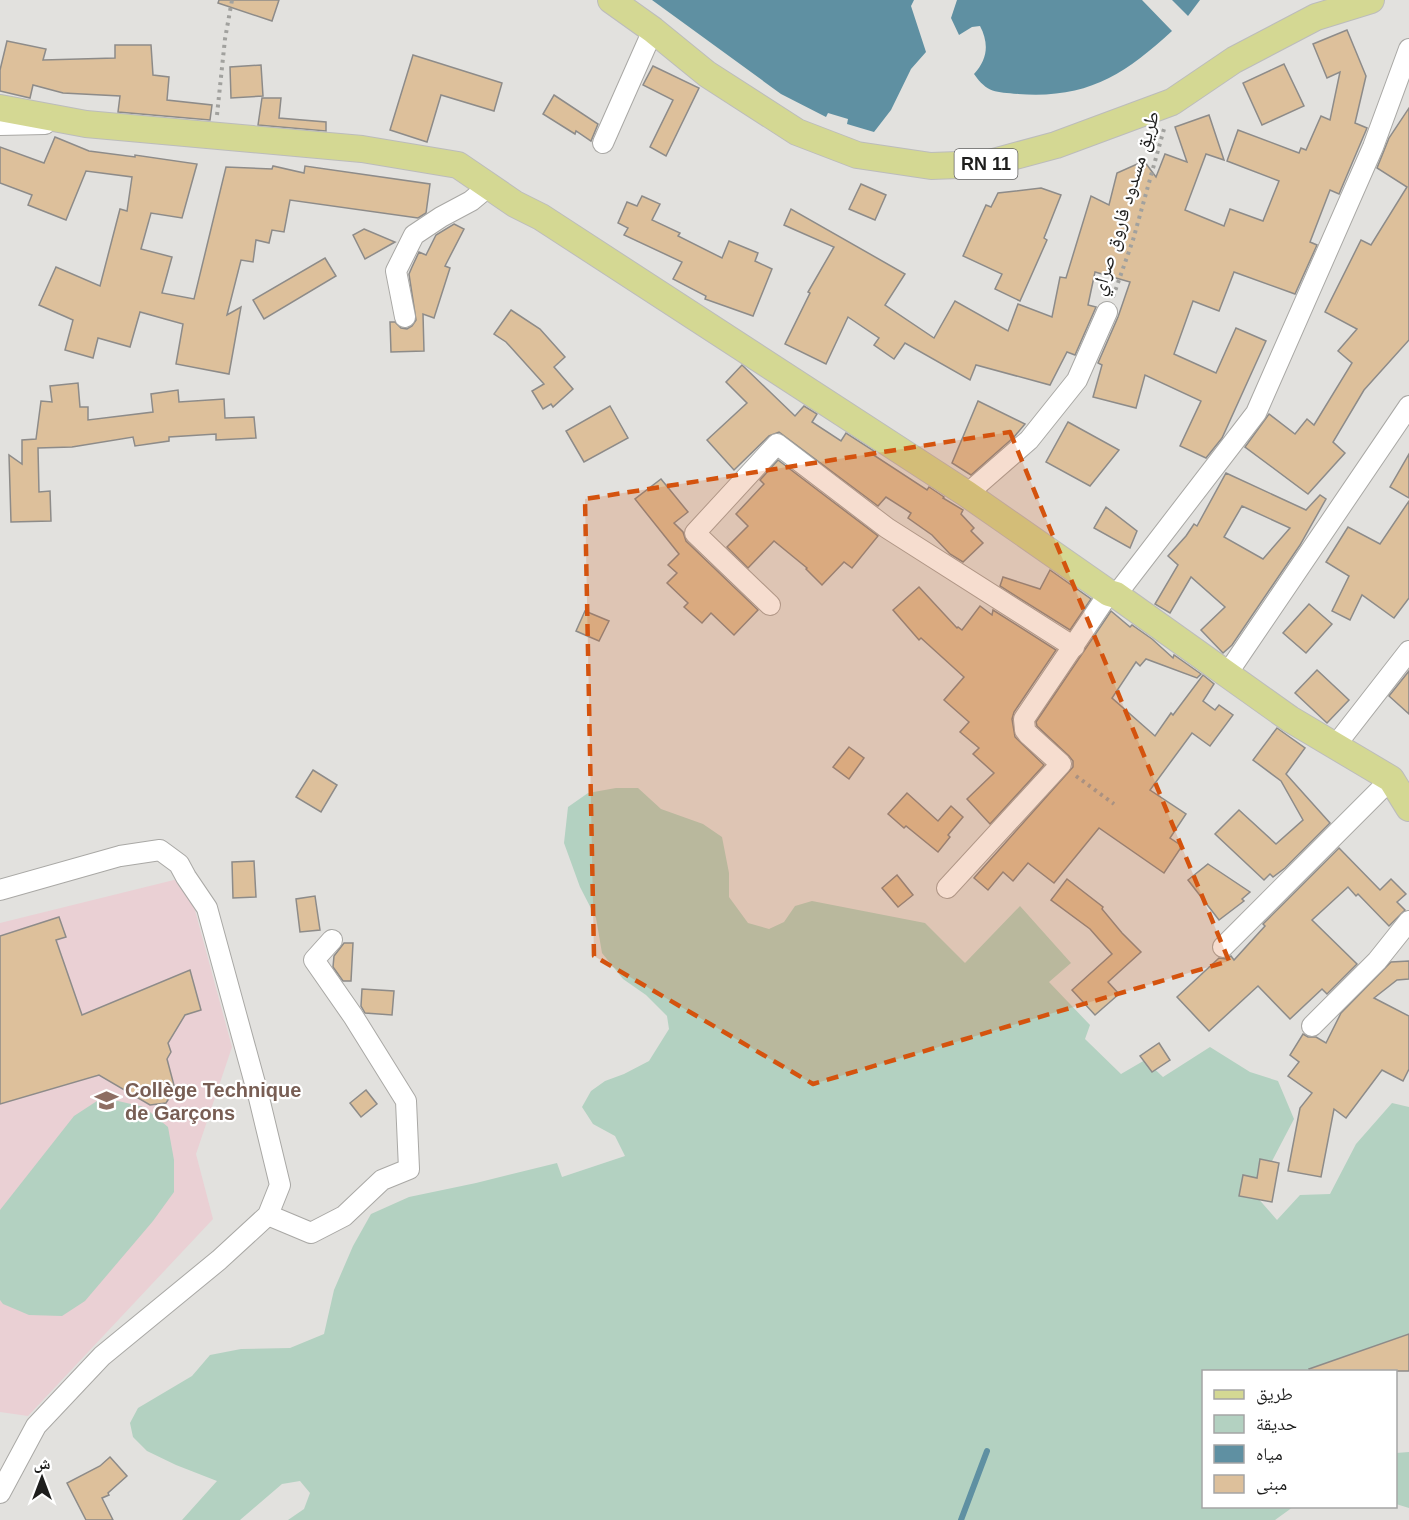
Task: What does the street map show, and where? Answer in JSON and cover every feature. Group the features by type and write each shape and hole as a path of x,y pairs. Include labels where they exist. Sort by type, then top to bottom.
{"main road":[{"name":"RN 11","path":"611,0 653,30 707,74 797,132 857,155 931,166 986,164 1056,145 1172,102 1234,60 1316,17 1371,0"},
{"path":"0,108 86,124 362,149 458,165 515,204 552,224 967,494 1290,718 1391,779 1409,808"}],"street":[{"path":"603,143 653,30"},
{"path":"947,888 1061,764 1028,734 1023,724 1024,719 1113,594 1256,413 1373,147 1409,49"},
{"path":"0,124 86,124"},
{"path":"405,317 396,271 414,236 441,217 471,201 489,186"},
{"path":"967,494 1029,440 1077,380 1107,312"},
{"path":"1227,674 1409,406"},
{"path":"770,605 695,533 777,444 887,528 1074,647"},
{"path":"1335,746 1409,651"},
{"path":"1223,947 1391,779"},
{"path":"0,890 120,856 160,849 179,864 207,908 259,1098 280,1185 268,1215 219,1260 102,1356 66,1393 36,1426 0,1493"},
{"path":"1312,1026 1377,961 1409,921"},
{"path":"268,1215 311,1233 344,1216 382,1180 409,1169 406,1101 353,1016 314,960 332,940"}],"path":[{"path":"215,135 225,39 232,0"},
{"name":"طريق مسدود فاروق صراي","path":"1107,312 1133,240 1172,102"},
{"path":"1061,764 1114,804"}],"highlighted area":[{"path":"1010,432 1229,961 813,1084 594,956 585,499"}],"shaded area":[{"name":"Collège Technique de Garçons","path":"186,877 232,1047 196,1154 213,1219 28,1416 0,1412 0,923"}],"green space":[{"path":"616,788 638,788 661,809 703,824 722,837 729,873 729,897 748,923 769,929 784,922 795,906 812,901 925,923 965,963 1020,906 1071,963 1049,982 1090,1025 1085,1039 1121,1074 1145,1060 1163,1077 1210,1047 1250,1072 1278,1081 1294,1119 1256,1196 1277,1220 1300,1195 1330,1194 1356,1144 1392,1103 1409,1107 1409,1341 1402,1351 1352,1370 1202,1370 1202,1508 1292,1508 1275,1520 288,1520 304,1509 310,1493 300,1481 282,1484 240,1520 182,1520 217,1481 147,1451 133,1437 130,1423 138,1408 192,1376 210,1355 241,1349 290,1348 324,1334 334,1290 353,1246 371,1214 409,1197 557,1163 562,1177 625,1156 615,1136 593,1124 582,1107 591,1091 605,1081 649,1061 669,1029 667,1016 646,995 623,979 602,953 596,918 580,887 564,843 568,807 588,793"},
{"path":"97,1101 118,1101 144,1107 168,1127 174,1160 174,1192 153,1221 85,1301 62,1316 29,1315 3,1304 0,1300 0,1210 74,1116"},
{"path":"1409,1452 1409,1508 1397,1504 1397,1453"}],"water":[{"path":"652,0 914,0 911,6 926,52 911,69 891,110 874,132 847,124 848,119 828,113 826,117 781,94"},
{"path":"957,0 1142,0 1172,31 1137,61 1120,72 1084,88 1042,95 1004,93 983,85 974,74 982,63 986,51 985,39 980,26 972,27 959,35 951,18"},
{"path":"1172,0 1200,0 1188,16"}],"building":[{"path":"219,0 279,0 272,21 218,3"},
{"path":"1347,30 1366,76 1355,123 1367,128 1339,194 1330,190 1310,242 1317,245 1295,294 1234,272 1219,311 1193,301 1174,354 1216,373 1236,328 1266,341 1222,438 1206,458 1180,446 1201,401 1145,375 1136,408 1093,397 1102,365 1098,363 1130,282 1095,272 1088,305 1096,307 1075,355 1067,352 1050,385 976,365 970,380 905,343 894,359 874,345 879,338 848,317 826,364 785,344 810,293 808,292 834,247 784,225 791,209 905,274 885,305 934,338 955,301 1008,331 1018,304 1052,317 1060,277 1066,278 1091,196 1109,205 1117,173 1144,161 1156,177 1165,154 1187,162 1175,127 1209,115 1224,160 1206,154 1185,210 1224,226 1230,209 1263,221 1279,181 1227,161 1238,130 1299,153 1301,148 1306,150 1321,116 1330,120 1340,72 1327,78 1313,44"},
{"path":"7,41 46,49 43,60 115,58 115,45 151,45 153,75 169,77 167,100 212,105 210,120 118,112 120,96 63,93 33,85 30,98 0,91 0,70"},
{"path":"413,55 502,83 494,111 441,95 427,142 390,130"},
{"path":"1284,64 1304,106 1262,125 1243,83"},
{"path":"261,65 263,96 231,98 230,67"},
{"path":"653,66 699,88 666,156 650,147 673,100 643,85"},
{"path":"554,95 598,124 591,141 543,114"},
{"path":"262,98 281,98 279,118 326,122 326,131 258,125"},
{"path":"1409,108 1409,340 1364,390 1333,442 1345,453 1308,494 1245,447 1269,414 1295,434 1307,419 1314,425 1352,363 1338,351 1357,329 1325,312 1361,240 1371,245 1407,187 1377,168 1389,138"},
{"path":"55,137 89,151 197,164 182,218 151,213 141,249 172,257 162,293 194,299 226,167 272,169 273,166 304,173 305,166 430,184 426,213 418,218 290,200 284,232 272,230 269,243 256,240 253,262 241,260 227,315 241,307 229,374 176,364 183,324 140,312 130,347 98,338 93,358 65,350 73,320 39,305 56,267 100,286 120,209 127,211 132,177 86,171 66,220 28,205 32,195 0,183 0,147 44,163"},
{"path":"861,184 886,195 875,220 849,209"},
{"path":"1041,188 1061,195 1044,238 1047,240 1020,301 995,289 1002,274 963,256 986,205 991,207 998,193"},
{"path":"642,196 660,204 652,220 680,233 678,236 722,258 729,241 758,253 755,261 772,269 753,316 705,299 706,296 673,279 682,262 624,235 628,228 618,223 627,202 637,206"},
{"path":"454,224 464,229 445,266 450,268 434,318 423,314 424,351 391,352 390,322 395,322 401,328 407,329 416,320 409,274 419,252 426,255 436,235"},
{"path":"364,229 395,242 365,259 353,235"},
{"path":"325,258 336,276 264,319 253,300"},
{"path":"511,310 540,329 565,357 554,367 573,389 553,407 551,404 543,409 532,391 544,384 506,342 494,334"},
{"path":"742,365 795,416 804,406 817,414 812,422 841,441 846,433 874,451 872,454 927,490 929,487 963,510 961,514 974,528 971,531 983,543 963,562 950,554 932,535 908,518 911,513 886,497 878,506 779,432 769,436 734,470 707,440 747,403 726,382"},
{"path":"78,383 80,407 88,407 88,420 153,412 151,394 178,390 179,402 224,399 225,418 254,417 256,438 216,440 216,434 169,437 169,441 135,446 133,437 72,447 38,448 39,492 50,491 51,521 11,522 9,455 22,464 22,440 36,439 41,401 52,402 50,386"},
{"path":"978,401 1025,424 1014,437 971,475 952,463"},
{"path":"610,406 628,438 584,462 566,431"},
{"path":"1068,422 1119,450 1090,486 1046,462"},
{"path":"1409,454 1409,498 1390,487"},
{"path":"778,460 878,536 852,568 844,562 822,585 807,568 774,541 748,568 727,547 748,526 736,514 764,484 760,480"},
{"path":"1226,473 1306,510 1320,495 1326,499 1300,545 1232,645 1223,653 1201,630 1225,607 1191,577 1170,613 1155,604 1178,565 1168,556 1194,524 1197,526","holes":["1242,506 1290,528 1263,559 1224,537"]},
{"path":"661,479 688,512 674,523 683,532 686,541 758,610 734,635 711,613 702,623 684,607 688,603 667,583 677,573 668,565 679,554 635,499"},
{"path":"1409,501 1409,598 1394,618 1362,595 1350,620 1332,611 1349,576 1326,562 1348,527 1380,544"},
{"path":"1106,507 1137,531 1130,548 1094,528"},
{"path":"1050,570 1091,599 1070,630 1000,586 1003,577 1040,589"},
{"path":"919,587 957,628 962,630 980,606 992,615 993,610 1056,650 1014,712 1012,719 1015,737 1044,765 990,824 967,799 994,773 973,754 979,748 960,732 969,722 944,700 964,677 921,638 919,640 893,610"},
{"path":"1309,604 1332,624 1306,653 1283,633"},
{"path":"585,611 609,621 599,641 576,631"},
{"path":"1111,611 1130,627 1132,625 1152,639 1173,658 1174,655 1201,674 1197,678 1146,659 1140,666 1136,662 1112,698 1155,736 1203,675 1214,684 1203,701 1215,710 1219,705 1233,715 1210,746 1192,733 1150,790 1186,814 1170,838 1182,846 1164,873 1099,828 1054,883 1028,863 1013,881 1003,872 988,890 974,878 1073,767 1073,761 1069,756 1037,726 1036,722"},
{"path":"1317,670 1349,700 1327,723 1295,693"},
{"path":"1409,671 1409,714 1389,696"},
{"path":"1277,728 1305,748 1286,774 1330,823 1285,868 1273,877 1270,874 1264,880 1215,834 1239,810 1276,844 1303,820 1281,781 1253,760"},
{"path":"849,747 864,758 849,779 833,767"},
{"path":"313,770 337,785 321,812 296,797"},
{"path":"907,793 938,821 951,806 963,817 938,852 888,814"},
{"path":"1339,848 1380,890 1391,879 1406,894 1397,902 1405,910 1389,926 1358,894 1356,896 1348,887 1312,920 1357,964 1327,994 1322,989 1290,1019 1258,986 1209,1031 1177,997 1219,958 1226,959 1231,956 1234,960 1265,926 1263,924"},
{"path":"254,861 256,897 233,898 232,862"},
{"path":"1208,864 1250,892 1242,899 1244,901 1219,920 1188,880"},
{"path":"897,875 913,895 898,907 882,888"},
{"path":"1067,879 1103,907 1102,909 1122,933 1141,952 1108,982 1119,994 1095,1015 1072,990 1112,954 1090,929 1051,900"},
{"path":"315,896 320,930 300,932 296,899"},
{"path":"59,917 66,937 56,940 82,1015 190,970 201,1010 185,1015 168,1043 171,1052 167,1059 175,1089 166,1103 150,1105 99,1075 0,1104 0,936"},
{"path":"344,943 353,943 351,981 343,981 333,967 334,956"},
{"path":"1409,961 1409,979 1397,980 1374,998 1409,1016 1409,1069 1403,1081 1382,1070 1346,1118 1334,1109 1321,1177 1288,1171 1300,1108 1312,1093 1288,1076 1299,1062 1290,1055 1303,1034 1316,1037 1326,1043 1341,1013 1391,962"},
{"path":"362,989 394,991 392,1015 365,1013 361,1006"},
{"path":"1159,1043 1170,1060 1152,1072 1140,1056"},
{"path":"366,1090 377,1104 361,1117 350,1103"},
{"path":"1260,1159 1279,1163 1272,1202 1239,1196 1243,1175 1257,1178"},
{"path":"1409,1334 1409,1371 1309,1369"},
{"path":"110,1457 127,1476 108,1493 109,1495 102,1498 113,1520 86,1520 67,1483 100,1466"}],"waterway":[{"path":"961,1520 987,1451"}],"place":[{"name":"Collège Technique de Garçons","path":"107,1101"}]}
